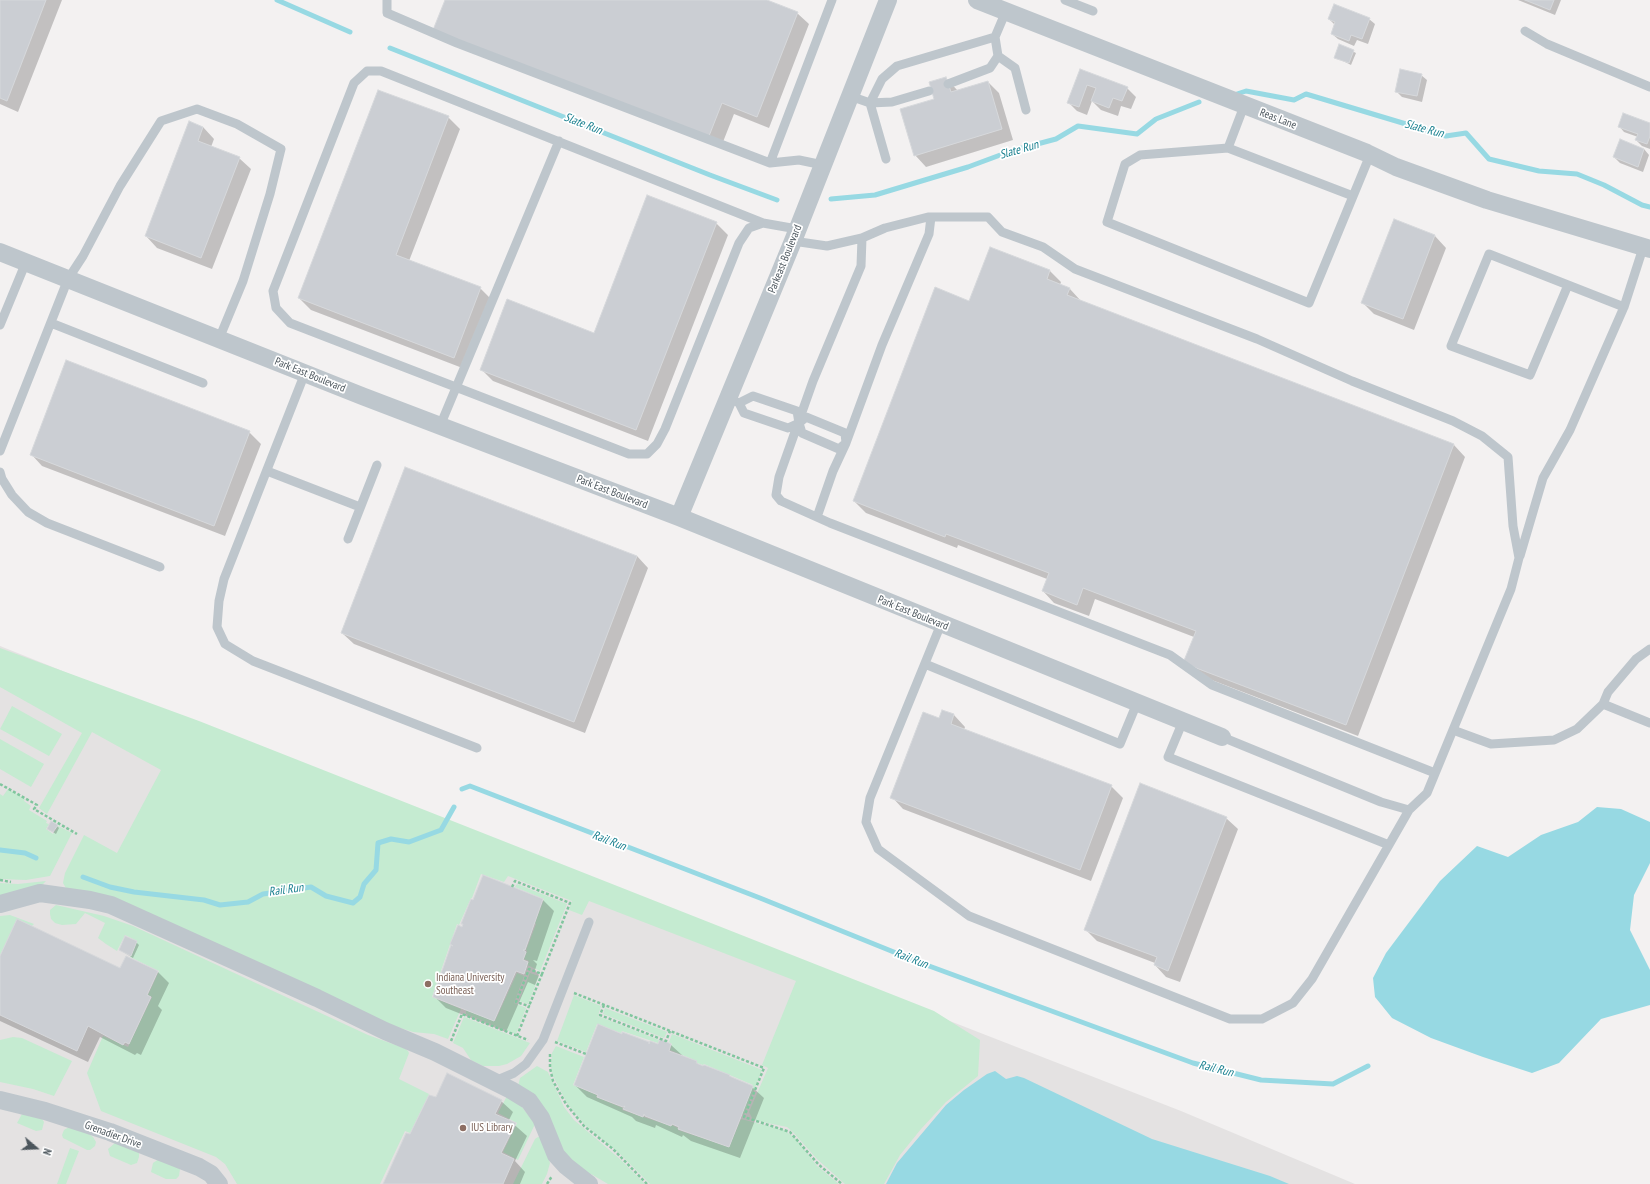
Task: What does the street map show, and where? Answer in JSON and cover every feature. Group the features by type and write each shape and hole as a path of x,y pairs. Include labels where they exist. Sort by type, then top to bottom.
{"street":[{"name":"Parkeast Boulevard","path":"679,517 734,400 795,235 888,0"},
{"name":"Reas Lane","path":"977,0 1370,155 1396,167 1486,200 1647,249"},
{"name":"Park East Boulevard","path":"0,252 440,426 679,517 1222,737"},
{"path":"0,904 40,893 90,900 111,905 444,1056 529,1101 542,1118 556,1155 566,1166 589,1184"},
{"name":"Grenadier Drive","path":"0,1100 45,1111 124,1138 199,1167 211,1174 219,1184"}],"lane":[{"path":"386,0 387,13 457,43 770,163 799,160 823,165"},
{"path":"770,163 832,0"},
{"path":"1065,0 1093,11"},
{"path":"948,84 990,68 998,56 995,37 1006,11"},
{"path":"1525,31 1547,44 1650,87"},
{"path":"886,159 870,102 882,79 897,66 995,37"},
{"path":"998,56 1015,68 1026,110"},
{"path":"763,223 750,228 739,243 665,429 657,444 647,454 629,454 290,323 276,308 273,291 354,83 367,71 381,71 763,223 827,246 862,238 885,228 931,217 988,217 1002,232 1043,247 1075,269 1257,339 1352,381 1453,421 1482,436 1508,457 1513,526 1519,558"},
{"path":"850,96 870,102 892,102 929,91"},
{"path":"1228,148 1244,106"},
{"path":"0,451 68,279 83,256 120,186 161,121 196,109 236,124 281,149 270,194 243,281 219,339"},
{"path":"440,426 559,141"},
{"path":"1353,196 1228,148 1140,155 1125,164 1107,222 1309,303 1370,155"},
{"path":"817,517 833,471 846,443 882,345 929,234 931,217"},
{"path":"862,238 861,266 813,381 779,477 776,495 781,502 1170,655 1212,685 1435,773"},
{"path":"941,624 870,798 866,822 878,849 968,916 1230,1020 1262,1019 1294,1003 1312,979 1409,810 1427,793 1511,589 1543,478 1570,430 1624,307 1647,249"},
{"path":"1568,285 1530,375 1451,346 1489,254 1568,285 1624,307"},
{"path":"0,325 26,262"},
{"path":"51,323 203,383"},
{"path":"305,373 224,579 219,601 218,627 225,644 253,661 477,748"},
{"path":"846,443 839,450 802,433 799,423 796,412 753,396 734,400 744,413 788,428 799,423 806,417 846,433 846,443"},
{"path":"348,539 377,465"},
{"path":"267,471 360,507"},
{"path":"0,472 2,479 12,495 28,512 47,523 160,567"},
{"path":"1453,730 1491,744 1554,740 1577,729 1603,704 1608,692 1636,659 1650,649"},
{"path":"924,664 1120,744 1137,703"},
{"path":"1603,704 1650,723"},
{"path":"1183,721 1168,757 1389,845"},
{"path":"1222,737 1381,802 1409,810"},
{"path":"493,1081 514,1073 526,1064 543,1040 589,922"}],"path":[{"path":"0,784 37,805 34,809 77,834"},
{"path":"512,887 515,881 570,903 517,1036"},
{"path":"528,1006 516,1002 529,969 542,974"},
{"path":"570,1000 573,993 764,1068 744,1117 790,1132 819,1166 842,1184"},
{"path":"604,1005 600,1015 666,1041 670,1031"},
{"path":"444,1056 462,1014 531,1041"},
{"path":"557,1034 554,1042 586,1054"},
{"path":"551,1050 549,1057 553,1082 566,1104 584,1126 613,1149 648,1184"}],"shaded area":[{"name":"Indiana University Southeast","path":"0,646 531,858 1181,1111 1355,1184 0,1184"}],"green space":[{"path":"0,648 199,721 934,1011 980,1040 978,1076 946,1102 921,1129 900,1155 884,1184 845,1184 817,1159 787,1127 753,1120 749,1112 768,1068 762,1065 796,981 589,901 582,915 569,910 572,901 508,876 504,882 481,874 472,898 459,925 457,924 432,997 461,1009 448,1039 434,1034 413,1032 385,1023 67,890 63,883 65,873 84,835 117,853 161,770 92,732 47,814 39,808 82,733 0,687"},
{"path":"12,706 62,734 49,756 0,729"},
{"path":"0,739 44,764 31,787 0,769"},
{"path":"8,789 25,799 24,801 31,806 29,810 47,821 46,823 49,824 46,829 53,834 58,826 72,833 50,876 26,880 0,879 0,794 3,796"},
{"path":"46,881 40,887 0,896 0,883 18,884"},
{"path":"517,884 567,904 540,971 527,965 529,961 524,959 544,899 515,887"},
{"path":"56,905 104,916 133,926 368,1035 404,1048 408,1051 409,1053 399,1079 429,1094 410,1133 405,1131 380,1184 237,1184 225,1164 216,1157 101,1111 87,1073 103,1036 128,1047 152,997 148,995 159,971 130,957 137,941 125,935 117,951 98,938 105,923 85,913 76,924 62,925 55,923 51,919 50,910"},
{"path":"10,915 34,924 32,926 17,919 0,955 0,916"},
{"path":"517,973 524,976 514,1003 526,1008 516,1034 466,1014 466,1010 495,1021"},
{"path":"530,973 539,976 528,1004 519,1001"},
{"path":"574,995 601,1006 598,1016 659,1040 658,1043 622,1031 621,1033 597,1024 586,1052 557,1041"},
{"path":"605,1008 667,1032 664,1038 603,1014"},
{"path":"464,1017 530,1043 521,1056 507,1064 499,1066 483,1066 471,1060 463,1048 453,1043"},
{"path":"672,1034 762,1070 744,1115 742,1114 753,1085 704,1064 697,1063 697,1061 670,1050 672,1044 669,1042"},
{"path":"13,1037 22,1038 72,1061 54,1096 33,1089 0,1082 0,1040"},
{"path":"556,1046 584,1057 573,1085 597,1095 596,1097 623,1108 622,1110 671,1126 672,1125 678,1128 678,1130 729,1147 741,1119 784,1130 796,1139 817,1166 839,1184 650,1184 620,1154 585,1125 567,1103 553,1076 551,1066 552,1053"},
{"path":"537,1066 548,1072 564,1107 574,1120 621,1160 645,1184 608,1184 591,1174 587,1174 570,1160 518,1086 520,1078"},
{"path":"507,1096 522,1107 535,1124 518,1160 503,1152 517,1123 498,1113"},
{"path":"22,1114 42,1119 44,1122 42,1130 36,1131 17,1123"},
{"path":"69,1127 85,1131 93,1137 96,1142 95,1146 90,1150 87,1150 63,1138 62,1135 64,1130"},
{"path":"541,1137 550,1163 542,1184 513,1184 535,1139"},
{"path":"115,1143 139,1152 137,1163 131,1165 110,1156 108,1149"},
{"path":"70,1148 79,1151 66,1184 57,1184"},
{"path":"159,1159 177,1166 180,1169 179,1176 176,1179 166,1179 151,1172 153,1163"}],"water":[{"path":"1597,807 1621,809 1650,822 1650,863 1634,895 1630,930 1650,970 1650,1005 1601,1019 1559,1063 1532,1073 1431,1038 1392,1018 1375,997 1373,978 1386,953 1440,881 1477,846 1508,857 1541,835 1578,822"},
{"path":"995,1071 1006,1079 1017,1076 1024,1078 1152,1139 1270,1176 1289,1184 886,1184 897,1163 946,1105 987,1074"}],"building":[{"path":"0,0 46,0 7,101 0,98"},
{"path":"445,0 767,0 798,12 757,117 722,103 709,136 433,30"},
{"path":"1525,0 1554,0 1550,10"},
{"path":"1334,4 1370,18 1362,39 1351,35 1349,41 1331,34 1335,22 1328,19"},
{"path":"1339,44 1354,50 1349,63 1334,58"},
{"path":"1080,69 1128,87 1122,101 1113,98 1109,108 1091,101 1096,88 1087,85 1079,107 1067,103"},
{"path":"1400,69 1422,74 1417,96 1395,92"},
{"path":"946,77 951,92 988,81 1002,129 914,156 900,109 934,99 929,82"},
{"path":"378,90 449,116 396,255 481,287 454,358 298,298"},
{"path":"1623,113 1650,123 1650,136 1647,144 1635,140 1638,134 1618,127"},
{"path":"189,121 203,127 198,141 240,157 201,258 145,236"},
{"path":"1620,139 1644,149 1638,167 1613,157"},
{"path":"647,195 717,222 636,430 480,370 507,299 594,333"},
{"path":"1394,219 1435,235 1403,319 1361,303"},
{"path":"990,247 1050,270 1047,279 1070,288 1067,295 1454,444 1346,725 1183,663 1196,631 1083,588 1077,605 1042,591 1049,573 946,534 945,537 853,501 935,287 969,301"},
{"path":"66,360 250,431 214,526 30,455"},
{"path":"405,467 637,556 574,722 341,633"},
{"path":"942,710 954,714 951,724 1112,785 1080,870 890,798 923,712 939,718"},
{"path":"1140,783 1227,817 1168,971 1154,965 1157,957 1084,930"},
{"path":"51,821 58,825 53,832 47,829"},
{"path":"483,875 543,899 525,950 523,950 526,952 523,960 528,962 524,974 516,971 494,1021 433,997 451,945 453,946 450,944 458,925 462,927 463,924 461,924 471,899 473,900"},
{"path":"17,919 120,968 126,956 158,971 147,995 151,997 129,1044 125,1042 123,1045 88,1026 77,1051 0,1015 0,956"},
{"path":"125,936 137,941 131,956 119,950"},
{"path":"598,1024 622,1034 622,1032 649,1042 649,1044 650,1041 658,1044 660,1039 671,1044 669,1051 697,1061 696,1063 730,1075 729,1076 753,1086 729,1147 678,1129 679,1127 672,1124 671,1126 645,1116 644,1114 643,1117 623,1109 625,1106 623,1107 597,1097 598,1095 574,1085"},
{"name":"IUS Library","path":"447,1073 502,1100 495,1114 516,1123 501,1153 514,1159 503,1184 383,1184 406,1133 410,1134 429,1095 436,1097"}],"waterway":[{"name":"Slate Run","path":"277,0 350,32"},
{"name":"Slate Run","path":"390,48 710,175 777,200"},
{"name":"Slate Run","path":"1234,95 1246,91 1294,100 1306,94 1446,136 1466,133 1489,159 1539,171 1577,174 1604,185 1642,205 1650,207"},
{"name":"Slate Run","path":"831,199 875,195 968,167 1011,151 1056,139 1078,126 1137,134 1156,119 1199,102"},
{"name":"Rail Run","path":"462,789 470,786 760,898 921,963 1193,1063 1261,1080 1333,1084 1368,1066"},
{"name":"Rail Run","path":"83,877 110,887 134,892 204,900 220,905 248,902 263,894 311,887 326,896 353,903 360,897 364,884 376,870 378,843 391,839 409,842 441,830 454,807"},
{"name":"Rail Run","path":"0,850 25,853 36,858"}],"place":[{"name":"Indiana University Southeast","path":"428,984"},
{"name":"IUS Library","path":"463,1128"}]}
